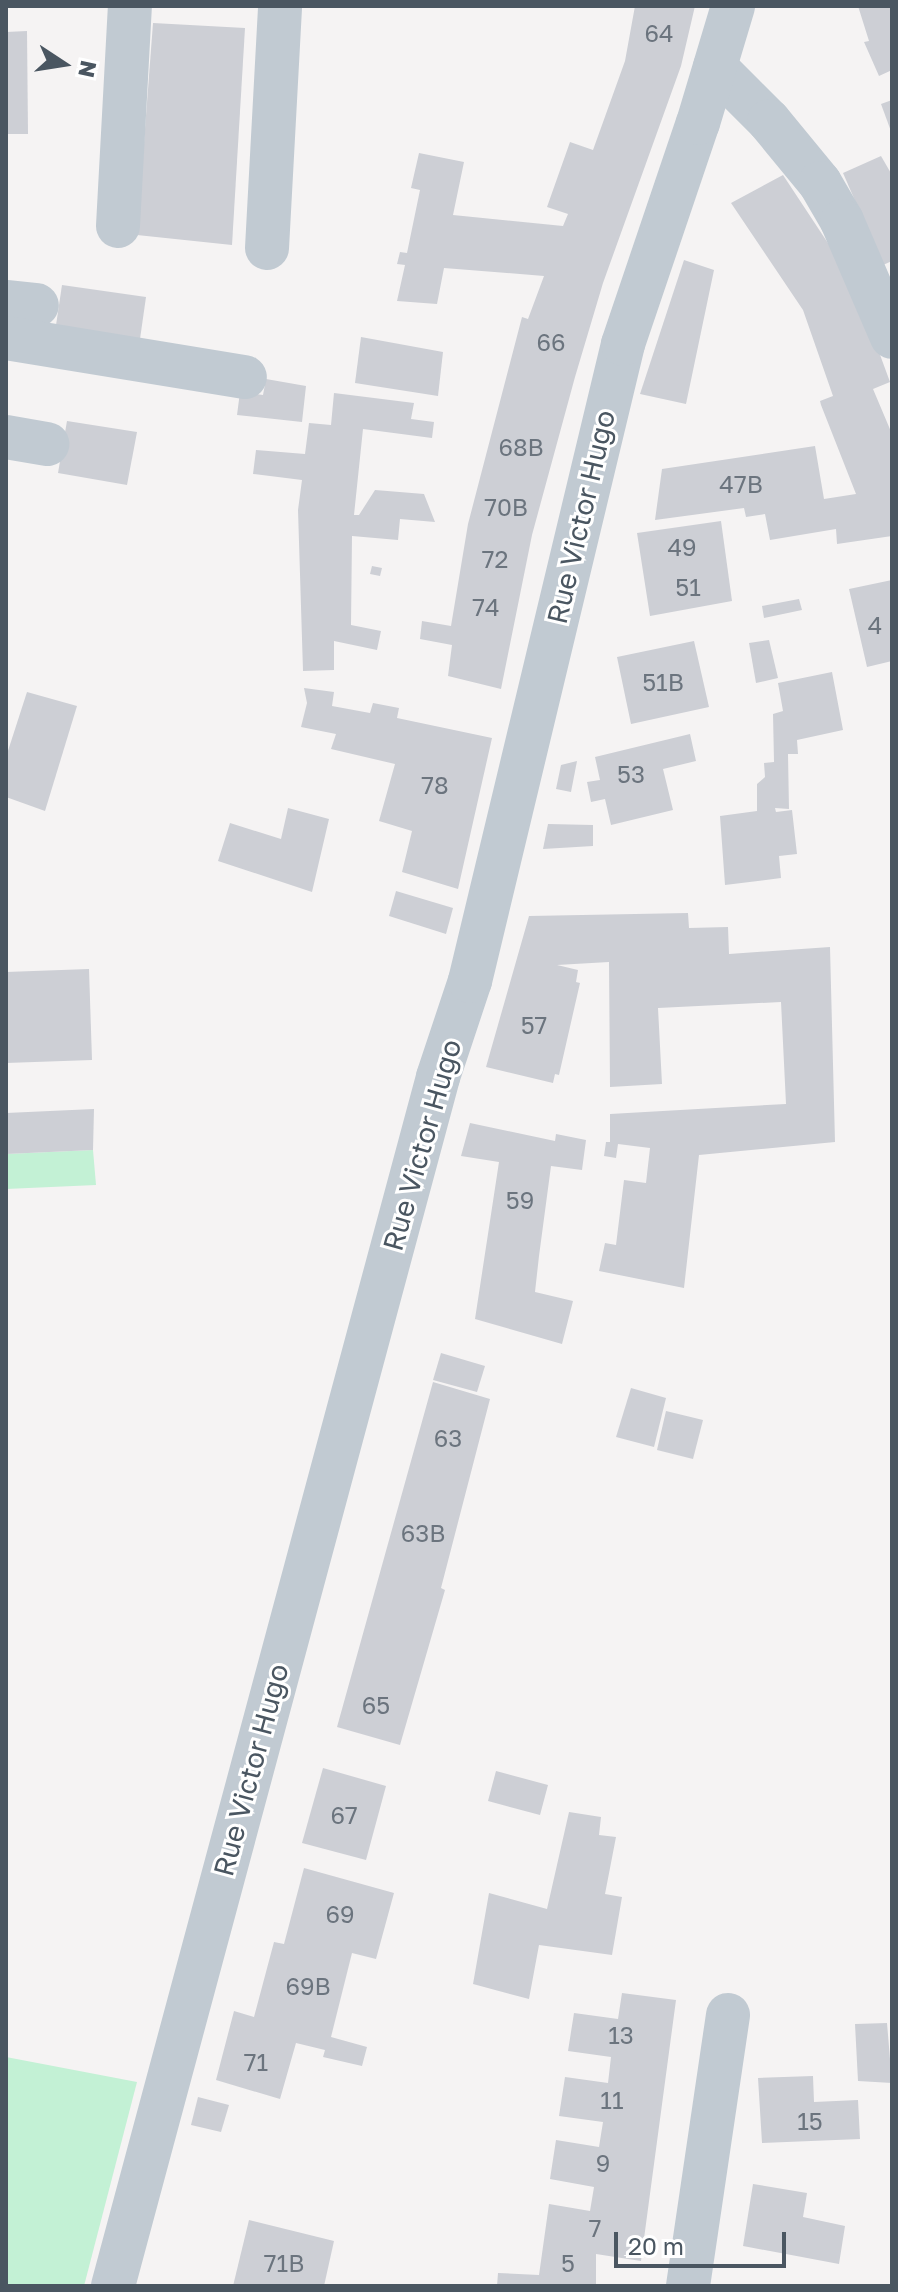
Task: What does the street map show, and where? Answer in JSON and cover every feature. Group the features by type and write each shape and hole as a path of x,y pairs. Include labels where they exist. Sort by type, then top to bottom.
{"street":[{"path":"118,226 130,6"},
{"path":"267,248 280,6"},
{"name":"Rue Victor Hugo","path":"113,2286 438,1077 470,981 623,344 733,6"},
{"path":"715,67 791,144 820,183 842,221 892,337"},
{"path":"6,338 245,377"},
{"path":"688,2286 728,2015"}],"green space":[{"path":"93,1150 96,1185 6,1189 6,1154"},
{"path":"6,2057 137,2082 84,2286 6,2286"}],"building":[{"path":"635,6 695,6 681,66 603,283 575,377 532,535 501,689 448,676 452,645 420,639 422,621 451,626 468,524 522,317 528,319 544,276 444,268 437,304 397,301 405,265 397,264 400,252 407,253 420,190 411,188 419,153 464,162 453,215 563,226 568,214 547,207 570,142 593,150 625,61"},
{"path":"858,6 892,6 892,70 879,76 864,42 869,41"},
{"path":"153,23 245,28 232,245 137,235"},
{"path":"27,31 28,134 6,134 6,32"},
{"path":"892,100 892,134 881,104"},
{"path":"881,156 892,175 892,261 883,265 843,173"},
{"path":"783,175 853,281 890,382 873,389 892,434 892,536 837,544 836,529 770,540 765,514 746,517 744,508 655,520 662,469 815,446 824,499 856,494 821,405 820,401 833,396 803,310 731,203"},
{"path":"684,260 714,270 686,404 640,394"},
{"path":"62,285 146,297 139,346 55,332"},
{"path":"361,337 443,352 438,396 355,383"},
{"path":"266,379 306,386 302,422 237,415 240,392 263,395"},
{"path":"334,393 414,403 411,419 434,422 432,438 363,429 354,515 359,515 375,490 424,494 435,522 400,519 398,540 352,536 351,625 381,631 377,650 334,641 334,670 303,671 298,510 302,480 253,474 256,450 305,454 309,423 331,425"},
{"path":"67,421 137,432 127,485 58,473"},
{"path":"721,521 732,601 650,616 637,533"},
{"path":"372,566 382,568 380,576 370,574"},
{"path":"892,580 892,661 867,667 849,589"},
{"path":"799,599 802,610 764,618 762,606"},
{"path":"769,640 778,678 756,683 749,643"},
{"path":"694,641 709,707 631,724 617,657"},
{"path":"832,672 843,730 797,740 798,754 788,754 789,809 775,808 776,812 792,810 797,854 779,856 781,878 725,885 720,816 757,811 757,784 765,777 764,763 774,762 773,714 783,711 778,683"},
{"path":"304,688 334,692 332,706 370,713 373,703 399,708 397,718 492,738 458,889 402,872 412,831 379,821 395,764 331,749 336,734 301,727 307,703"},
{"path":"27,692 77,706 45,811 6,797 6,757"},
{"path":"690,734 696,761 663,769 673,810 611,825 605,799 591,802 587,782 600,780 595,757"},
{"path":"577,761 571,792 556,789 561,765"},
{"path":"288,808 329,819 312,892 218,861 230,823 281,839"},
{"path":"548,824 593,825 593,846 543,849"},
{"path":"396,891 453,908 446,934 389,916"},
{"path":"688,913 689,928 728,927 729,954 830,947 835,1142 699,1155 684,1288 599,1271 605,1243 616,1245 624,1180 646,1183 650,1148 618,1144 616,1158 604,1156 606,1142 610,1142 610,1114 786,1104 781,1002 658,1008 662,1084 610,1087 609,962 557,965 578,970 576,982 580,983 559,1075 555,1074 553,1083 486,1067 529,916"},
{"path":"89,969 92,1060 6,1063 6,972"},
{"path":"94,1109 93,1150 6,1154 6,1113"},
{"path":"470,1123 555,1141 556,1134 586,1140 582,1170 551,1166 539,1256 535,1292 573,1301 562,1344 475,1319 499,1162 461,1156"},
{"path":"441,1353 485,1366 477,1392 433,1380"},
{"path":"433,1382 490,1399 441,1588 445,1590 400,1745 337,1727"},
{"path":"631,1388 666,1398 654,1447 616,1437"},
{"path":"666,1411 703,1420 693,1459 657,1450"},
{"path":"323,1768 386,1786 366,1860 302,1843"},
{"path":"496,1771 548,1785 540,1815 488,1801"},
{"path":"569,1812 601,1817 599,1835 616,1837 605,1894 622,1897 612,1955 539,1945 529,1999 473,1984 489,1893 547,1909"},
{"path":"304,1868 394,1893 376,1959 352,1953 331,2037 367,2047 362,2066 323,2057 325,2050 296,2043 280,2099 216,2080 234,2011 254,2017 274,1942 284,1944"},
{"path":"622,1993 676,2000 641,2261 596,2254 596,2286 497,2286 498,2273 539,2275 549,2204 590,2211 594,2187 550,2179 556,2140 599,2147 603,2122 559,2116 565,2077 608,2083 611,2057 568,2051 574,2013 618,2019"},
{"path":"887,2023 892,2083 858,2081 855,2024"},
{"path":"813,2076 814,2102 858,2100 860,2139 762,2143 758,2078"},
{"path":"198,2097 229,2105 221,2132 191,2125"},
{"path":"753,2184 807,2193 803,2217 845,2226 839,2264 743,2246"},
{"path":"249,2220 334,2241 324,2286 233,2286"}]}
